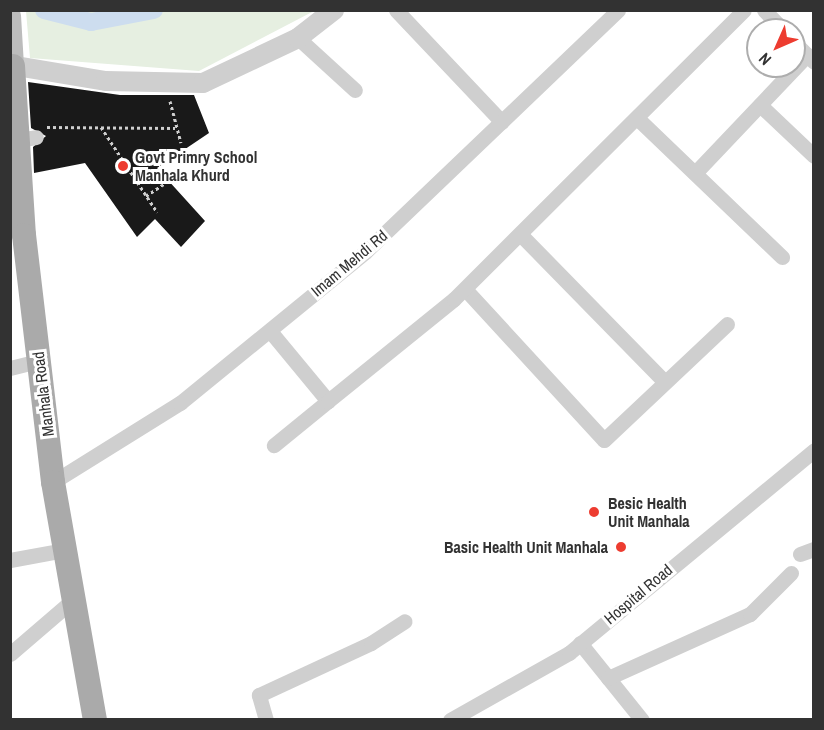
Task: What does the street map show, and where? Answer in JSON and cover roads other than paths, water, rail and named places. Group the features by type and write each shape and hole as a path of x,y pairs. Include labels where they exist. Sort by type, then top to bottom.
{"main road":[{"path":"10,15 12,61"},
{"name":"Manhala Road","path":"12,61 30,135 39,361 53,482 95,720"}],"street":[{"path":"12,61 106,81 203,83 298,38 334,10"},
{"path":"396,10 502,122"},
{"name":"Imam Mehdi Rd","path":"53,482 146,427 270,331 365,252 618,10"},
{"path":"274,445 465,289 744,10"},
{"path":"298,38 355,90"},
{"path":"695,173 760,105 810,59"},
{"path":"760,105 813,156"},
{"path":"637,117 782,257"},
{"path":"520,234 664,382"},
{"path":"465,289 604,440 727,324"},
{"path":"270,331 328,401"},
{"path":"10,368 39,361"},
{"name":"Hospital Road","path":"450,720 580,643 813,450"},
{"path":"10,560 65,550"},
{"path":"608,678 750,614 791,573"},
{"path":"10,654 74,598"},
{"path":"266,720 259,695 371,643 405,621"},
{"path":"580,643 642,720"}],"waterway":[{"path":"44,10 91,22 154,10"}],"place":[{"name":"Govt Primry School Manhala Khurd","path":"123,166"},
{"name":"Besic Health Unit Manhala","path":"594,512"},
{"name":"Basic Health Unit Manhala","path":"621,547"}]}
